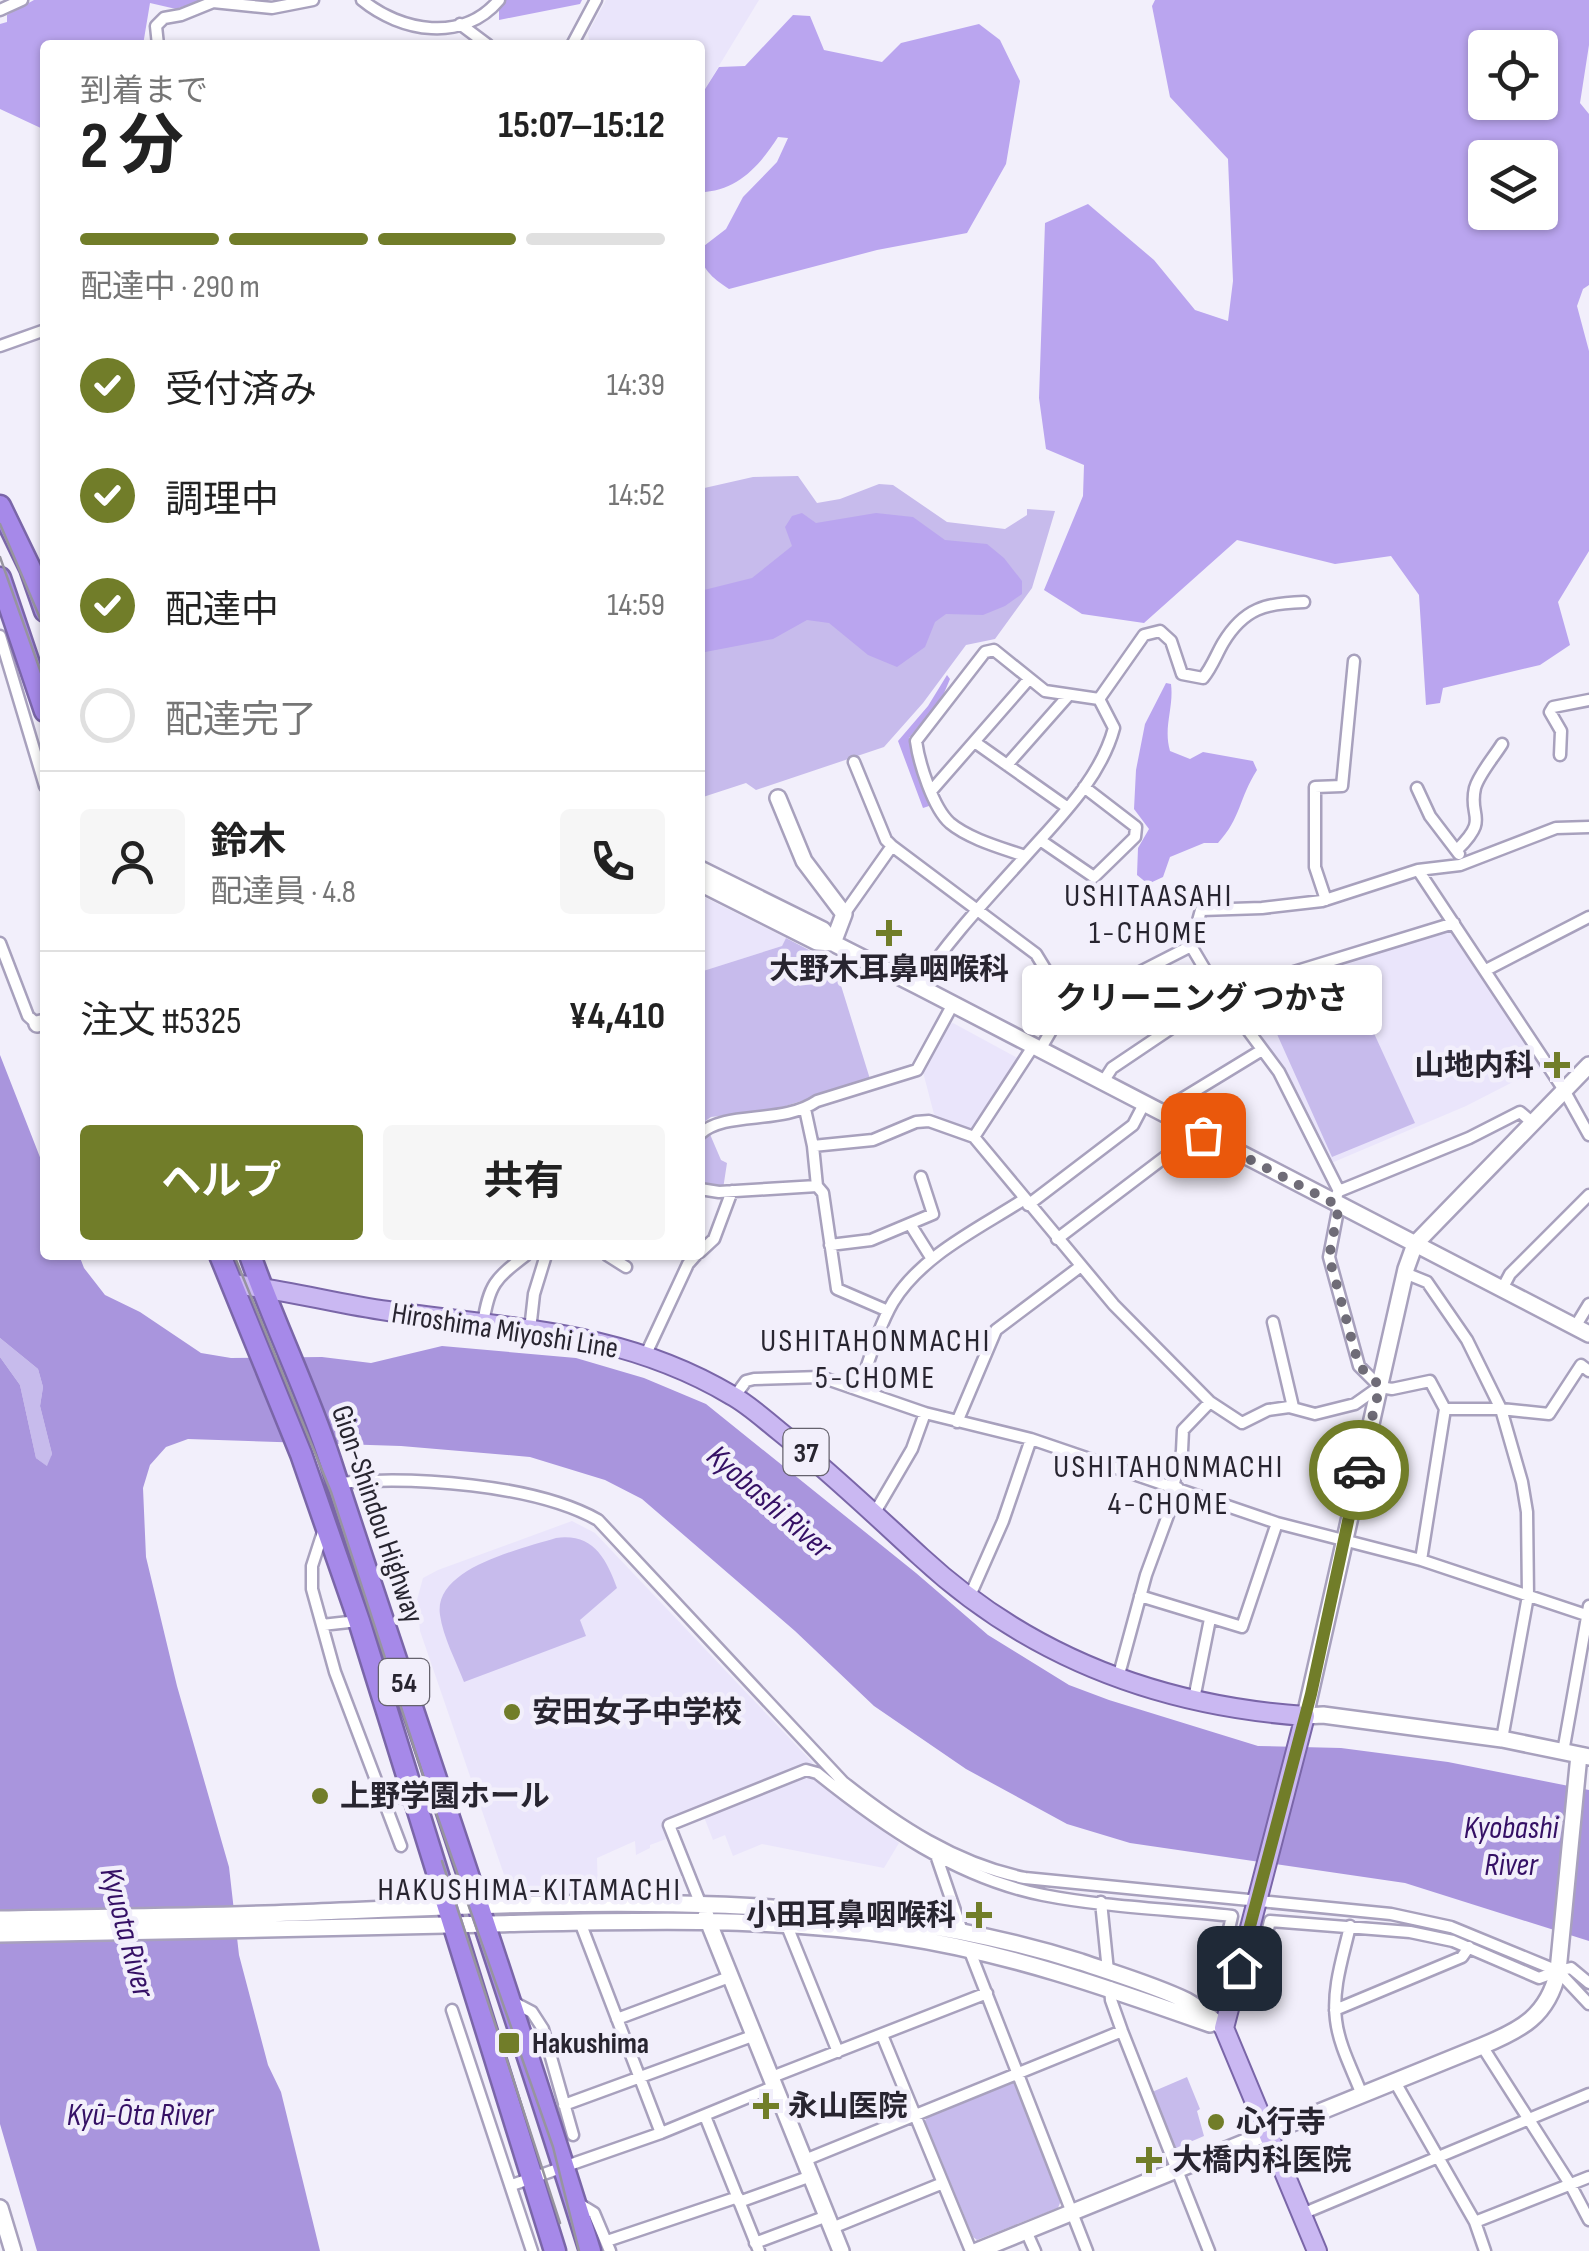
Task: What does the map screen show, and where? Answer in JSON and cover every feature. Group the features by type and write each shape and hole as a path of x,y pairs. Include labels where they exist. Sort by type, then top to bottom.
{"highway":[{"path":"0,506 40,597"},
{"path":"0,578 40,695"},
{"name":"54","path":"222,1260 232,1284"},
{"name":"Gion-Shindou Highway","path":"252,1260 328,1456 484,1916 575,2202 603,2248"},
{"name":"Gion-Shindou Highway","path":"232,1284 301,1454 359,1622 554,2251"}],"main road":[{"name":"Hiroshima Miyoshi Line","path":"232,1284 384,1311 584,1338 672,1364 735,1396 820,1463 969,1598 1026,1637 1085,1668 1194,1699 1303,1723"},
{"path":"1303,1723 1224,2028 1316,2251"}],"street":[{"path":"0,10 22,0"},
{"path":"157,40 156,26 164,18 180,16 213,2 272,8 312,0"},
{"path":"362,0 376,12 405,26 433,30 480,16 499,0"},
{"path":"575,40 596,0"},
{"path":"460,24 481,40"},
{"path":"0,346 40,332"},
{"path":"1100,699 1144,635 1160,631 1171,642 1182,674 1203,678 1245,616 1270,603 1304,602"},
{"path":"0,636 40,769"},
{"path":"1025,856 951,824 941,811 919,760 916,741 984,652 994,650 1045,690 1100,699"},
{"path":"1326,900 1315,867 1315,787 1342,786 1354,661"},
{"path":"932,790 1030,679"},
{"path":"14,682 38,689"},
{"path":"1007,765 1068,696"},
{"path":"918,986 978,909 1068,808 1109,748 1114,728 1100,699"},
{"path":"1560,754 1561,731 1550,712 1553,707 1589,700"},
{"path":"976,743 1068,808"},
{"path":"1458,849 1470,837 1477,821 1475,788 1502,744"},
{"path":"854,762 886,840 1036,954 1048,972 1083,1002"},
{"path":"1040,840 1094,877 1135,837 1136,827 1084,786"},
{"path":"1417,788 1430,816 1458,849 1460,865"},
{"path":"778,798 804,861 844,914"},
{"path":"1420,1560 1445,1409 1430,1381 1392,1390 1380,1386 1359,1366 1329,1257 1337,1200 1278,1072 1191,946 1200,910 1326,900 1418,870 1460,865 1556,828 1587,831"},
{"path":"833,942 844,914 892,846"},
{"path":"1418,870 1564,1090 1589,1135"},
{"path":"705,871 823,930 833,942 1582,1330 1589,1304"},
{"path":"705,886 817,942 833,942"},
{"path":"1486,970 1589,917"},
{"path":"1103,1082 1112,1068 1222,994 1454,923"},
{"path":"0,943 28,1016 40,1022"},
{"path":"974,1137 1062,1012 1191,946"},
{"path":"705,1129 710,1124 775,1117 917,1070 953,1004"},
{"path":"1171,1118 1180,1100 1262,1050"},
{"path":"1303,1723 1342,1540 1415,1244 1589,1064"},
{"path":"859,1390 888,1311 913,1276 932,1259 1025,1203 1133,1124 1144,1104"},
{"path":"806,1108 817,1186 824,1194 837,1289 888,1311"},
{"path":"1337,1200 1520,1112 1532,1123"},
{"path":"813,1146 872,1140 916,1122 930,1121 974,1137 1081,1266 1210,1402 1242,1422 1268,1410 1293,1407 1315,1414 1355,1404 1380,1386"},
{"path":"1057,1239 1169,1154"},
{"path":"830,1245 871,1240 933,1214 921,1178"},
{"path":"705,1189 817,1186"},
{"path":"705,1247 714,1239 732,1191"},
{"path":"1502,1289 1510,1274 1589,1195"},
{"path":"910,1224 932,1259"},
{"path":"484,1324 493,1282 520,1260"},
{"path":"530,1330 534,1294 544,1260"},
{"path":"614,1260 626,1267"},
{"path":"646,1354 692,1260"},
{"path":"957,1422 996,1330 1081,1266"},
{"path":"1405,1273 1426,1282 1468,1340 1501,1409 1515,1452 1526,1512 1528,1596 1502,1739"},
{"path":"1273,1322 1293,1407"},
{"path":"1445,1409 1549,1414 1581,1364 1589,1371"},
{"path":"735,1396 746,1382 754,1379 821,1378 957,1422 1031,1439 1277,1523 1420,1560 1588,1612 1577,1755 1579,1774 1558,1972 1550,1996 1531,2022 1395,2082 974,2251 882,2035"},
{"path":"1118,1678 1175,1488 1183,1430 1210,1402"},
{"path":"874,1514 912,1450 925,1412"},
{"path":"969,1598 1003,1521 1031,1439"},
{"path":"337,1483 452,1482 579,1509 598,1520 843,1782 936,1851 1025,1878 1391,1914 1451,1926 1558,1972 1589,2004"},
{"path":"326,1523 312,1566 312,1588 336,1672 401,1846"},
{"path":"1140,1596 1242,1627 1277,1523"},
{"path":"1194,1699 1210,1619"},
{"path":"322,1625 359,1622"},
{"path":"1303,1723 1324,1715 1502,1739 1577,1755"},
{"path":"841,2251 669,1826 806,1770 817,1773 878,1820 936,1851 1041,1895 1232,1916 1217,1981"},
{"path":"379,1786 417,1802"},
{"path":"936,1851 969,1949 1087,2251"},
{"path":"1101,1902 1110,2000 1209,2251"},
{"path":"0,1934 701,1905 782,1908 962,1930 1109,1979 1224,2028"},
{"path":"484,1916 580,1922 708,1922 895,1936 1109,1979"},
{"path":"0,1919 259,1922"},
{"path":"1258,1965 1270,1921 1410,1932 1469,1947 1539,1978 1571,1968 1589,1982"},
{"path":"580,1922 661,2134"},
{"path":"787,1926 838,2052"},
{"path":"1350,1926 1335,2010 1341,2042 1362,2095"},
{"path":"1335,2010 1462,1957 1469,1947"},
{"path":"617,2019 732,1976"},
{"path":"512,2186 661,2134 838,2052 987,1993"},
{"path":"508,1999 532,2012 543,2029 573,2135"},
{"path":"452,2010 532,2251"},
{"path":"466,2051 486,2031"},
{"path":"603,2248 739,2200 915,2115 1122,2031"},
{"path":"564,2106 755,2035"},
{"path":"1482,2046 1589,2220"},
{"path":"1395,2082 1475,2222 1486,2251"},
{"path":"1302,2214 1589,2094"},
{"path":"705,2116 757,2247 943,2183"},
{"path":"1475,2222 1589,2177"},
{"path":"0,2208 14,2251"},
{"path":"1026,2231 1035,2251"}],"shaded area":[{"path":"34,0 202,0 176,9 150,3 144,40 40,40 40,128 0,109 0,24 7,22 7,15"},
{"path":"504,0 582,0 580,4 499,20"},
{"path":"606,0 759,0 705,89 705,40 589,40 588,33"},
{"path":"1155,0 1589,0 1589,45 1580,103 1589,114 1589,285 1583,289 1577,306 1589,351 1589,551 1558,602 1570,645 1540,665 1443,688 1440,703 1426,705 1419,595 1391,556 1335,564 1237,540 1144,623 1082,614 1044,590 1083,496 1084,465 1046,449 1039,398 1045,223 1088,204 1154,260 1195,310 1228,321 1233,281 1228,159 1170,97 1152,6"},
{"path":"793,15 810,16 824,50 882,62 901,43 979,24 1000,40 1020,81 1006,164 967,233 877,250 729,289 705,268 705,245 726,229 743,197 777,162 788,138 778,137 755,167 736,182 705,192 705,89 719,67 745,66"},
{"path":"798,476 817,503 879,484 893,485 947,522 1005,529 1027,515 1027,509 1055,511 1032,588 995,639 966,645 884,747 756,790 746,783 705,796 705,488 753,477"},
{"path":"802,513 816,523 876,513 913,517 945,540 987,544 1022,581 1022,594 983,615 946,614 935,622 925,647 897,667 868,655 829,623 807,620 773,639 705,652 705,590 752,578 792,546 785,527 792,516"},
{"path":"947,675 950,679 942,698 909,738 932,805 923,808 898,741 928,706"},
{"path":"1166,683 1171,684 1172,693 1170,751 1190,759 1203,752 1253,761 1257,770 1218,843 1204,843 1170,857 1163,877 1148,884 1137,875 1138,848 1149,829 1134,809 1136,770 1145,724"},
{"path":"705,898 786,938 782,946 705,970"},
{"path":"1449,930 1542,1067 1466,1106 1329,1164 1231,1001 1234,994"},
{"path":"786,938 834,963 870,1079 773,1110 711,1117 705,1121 705,970 782,946"},
{"path":"1325,974 1330,988 1351,983 1415,1123 1332,1157 1259,994"},
{"path":"953,1023 1021,1060 973,1132 935,1118 923,1072"},
{"path":"709,1132 721,1160 727,1163 723,1189 705,1187 705,1136"},
{"path":"0,1338 38,1369 43,1387 40,1406 52,1454 48,1467 36,1458 20,1385 0,1357"},
{"path":"572,1521 595,1533 813,1763 661,1824 666,1839 636,1855 635,1841 597,1858 598,1894 511,1895 420,1631 417,1600 423,1578 438,1570"},
{"path":"556,1538 580,1539 589,1544 603,1558 617,1588 580,1620 586,1636 464,1682 440,1615 442,1599 450,1585 482,1563"},
{"path":"806,1776 899,1843 884,1868 762,1844 733,1856 725,1835 713,1840 704,1817"},
{"path":"1187,2077 1200,2109 1197,2111 1204,2136 1176,2148 1152,2092"},
{"path":"1010,2082 1021,2086 1062,2198 1058,2208 977,2240 925,2121 928,2115"}],"water":[{"path":"0,1055 40,1157 40,1260 81,1260 105,1295 140,1312 201,1353 231,1358 322,1357 371,1363 442,1346 576,1358 644,1378 706,1404 988,1635 1069,1685 1258,1746 1341,1748 1448,1762 1589,1790 1589,1941 1405,1883 1130,1843 1067,1824 966,1769 874,1706 795,1631 642,1499 605,1480 530,1457 401,1446 188,1439 166,1447 150,1465 143,1488 146,1557 177,1686 229,1867 239,1955 268,2065 281,2092 320,2251 37,2251 0,2124 0,1357 20,1385 36,1458 47,1466 52,1454 40,1406 43,1387 38,1369 0,1338"}],"tram line":[{"path":"0,524 40,618"},
{"path":"0,557 40,670"},
{"path":"236,1260 331,1492 425,1781 553,2147 579,2251"},
{"path":"442,1861 560,2223"}],"way so far":[{"path":"1203,1135 1339,1206 1329,1257 1359,1366 1380,1386 1359,1470"}],"place":[{"name":"大野木耳鼻咽喉科","path":"889,933"},
{"name":"山地内科","path":"1557,1065"},
{"name":"クリーニング つかさ","path":"1203,1135"},
{"name":"安田女子中学校","path":"512,1712"},
{"name":"上野学園ホール","path":"320,1796"},
{"name":"小田耳鼻咽喉科","path":"979,1915"},
{"name":"Hakushima","path":"509,2043"},
{"name":"永山医院","path":"766,2106"},
{"name":"心行寺","path":"1216,2122"},
{"name":"大橋内科医院","path":"1149,2160"}],"district":[{"name":"USHITAASAHI 1-CHOME","path":"1149,914"},
{"name":"USHITAHONMACHI 5-CHOME","path":"876,1358"},
{"name":"USHITAHONMACHI 4-CHOME","path":"1169,1484"},
{"name":"HAKUSHIMA-KITAMACHI","path":"530,1889"}],"route":[{"path":"1239,1968 1311,1694 1359,1470"}],"water label":[{"name":"Kyobashi River","path":"770,1501"},
{"name":"Kyobashi River","path":"1511,1846"},
{"name":"Kyuota River","path":"128,1932"},
{"name":"Kyū-Ōta River","path":"140,2114"}]}
